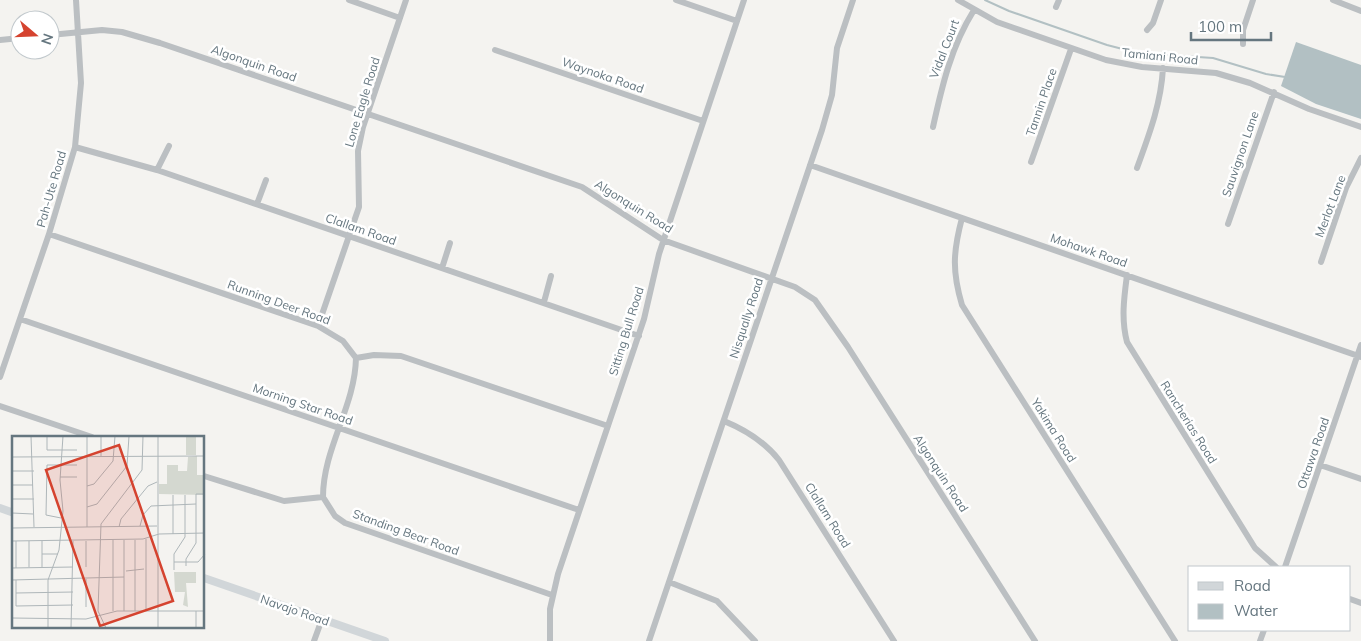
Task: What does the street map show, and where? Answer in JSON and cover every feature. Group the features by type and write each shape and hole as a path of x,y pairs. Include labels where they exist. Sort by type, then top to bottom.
{"main road":[{"path":"0,508 12,512"},
{"name":"Navajo Road","path":"205,578 385,641"}],"street":[{"name":"Pah-Ute Road","path":"0,378 50,234 74,147 80,92 76,0"},
{"path":"349,0 400,18"},
{"name":"Lone Eagle Road","path":"318,326 359,207 358,151 368,114 406,0"},
{"path":"676,0 737,21"},
{"name":"Sitting Bull Road","path":"550,641 552,595 639,336 663,240 744,0"},
{"name":"Nisqually Road","path":"649,641 810,165 832,95 837,48 853,0"},
{"name":"Tamiani Road","path":"958,0 997,22 1106,60 1216,73 1274,92 1309,109 1361,127"},
{"path":"1056,7 1059,0"},
{"path":"1147,30 1153,23 1161,0"},
{"path":"1243,44 1243,30 1253,0"},
{"path":"1333,0 1361,11"},
{"name":"Vidal Court","path":"932,127 945,73 958,39 974,10"},
{"name":"Algonquin Road","path":"60,34 102,30 122,32 582,187 663,240 795,287 815,300 848,347 1035,641"},
{"name":"Tannin Place","path":"1031,162 1071,48"},
{"name":"Waynoka Road","path":"495,50 703,121"},
{"path":"1137,168 1156,116 1162,92 1163,68"},
{"name":"Sauvignon Lane","path":"1228,224 1274,92"},
{"path":"157,170 168,146"},
{"name":"Clallam Road","path":"74,147 157,170 639,336"},
{"name":"Merlot Lane","path":"1321,262 1346,188 1361,158"},
{"name":"Mohawk Road","path":"810,165 1359,356"},
{"path":"256,204 266,180"},
{"name":"Yakima Road","path":"962,218 955,246 953,267 962,305 1175,641"},
{"name":"Running Deer Road","path":"50,234 318,326 343,340 356,358"},
{"path":"442,268 450,243"},
{"name":"Rancherias Road","path":"1127,275 1122,306 1123,326 1127,342 1255,548 1275,566"},
{"path":"544,302 551,276"},
{"name":"Morning Star Road","path":"20,319 579,510"},
{"name":"Ottawa Road","path":"1285,566 1359,356 1361,345"},
{"path":"205,476 284,501 323,497 325,469 355,379 356,358 374,355 401,356 608,426"},
{"path":"0,406 89,436"},
{"name":"Clallam Road","path":"724,421 753,435 768,446 779,460 894,641"},
{"path":"1320,464 1361,479"},
{"name":"Standing Bear Road","path":"323,497 335,516 345,523 552,595"},
{"path":"669,582 717,601 755,641"},
{"path":"314,641 322,619"}],"water":[{"path":"1296,42 1361,65 1361,119 1316,104 1281,86"}],"waterway":[{"path":"985,0 1009,11 1107,45 1138,53 1213,58 1266,74 1285,77"}]}
